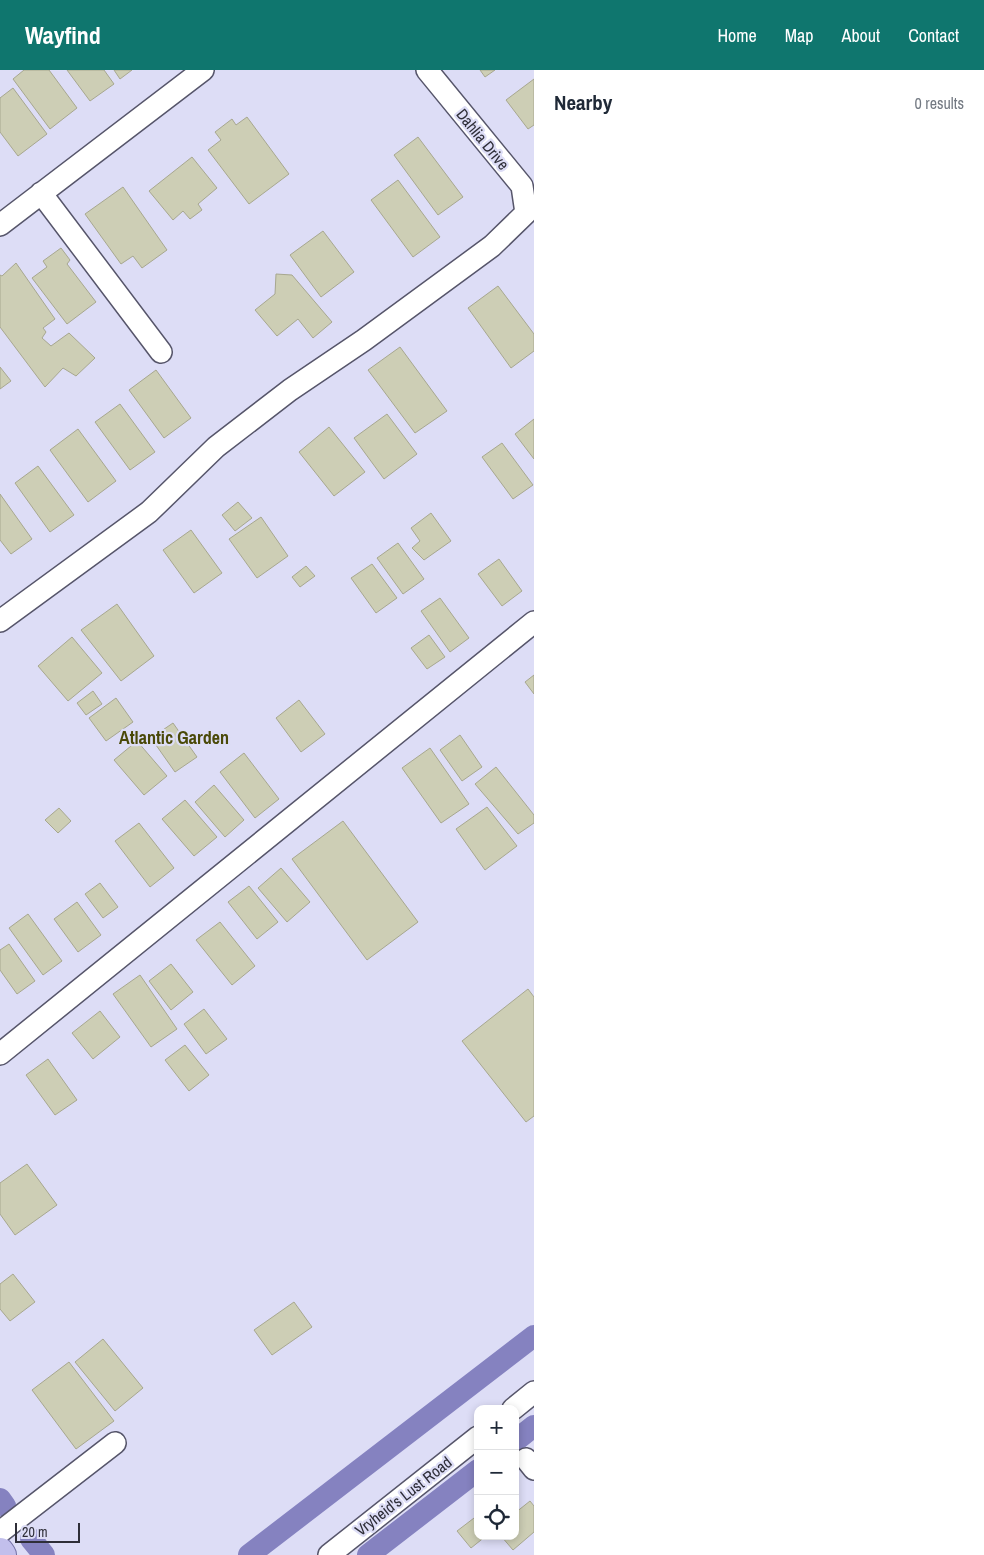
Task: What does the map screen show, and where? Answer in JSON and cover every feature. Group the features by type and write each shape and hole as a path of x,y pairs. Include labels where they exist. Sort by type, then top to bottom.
{"street":[{"path":"0,225 203,70"},
{"name":"Dahlia Drive","path":"0,621 149,512 216,446 290,390 364,340 492,246 526,213 522,186 427,70"},
{"path":"41,193 161,352"},
{"path":"0,1054 534,622"},
{"path":"518,1405 534,1392"},
{"name":"Vryheid's Lust Road","path":"329,1555 474,1440"},
{"path":"0,1532 115,1442"}],"building":[{"path":"24,70 49,70 77,108 50,129 13,79"},
{"path":"67,70 104,70 114,84 90,101"},
{"path":"114,70 132,70 120,79"},
{"path":"480,70 495,70 485,77"},
{"path":"534,79 534,125 528,129 506,100"},
{"path":"13,88 47,134 18,156 0,132 0,98"},
{"path":"247,117 289,174 249,204 208,150 221,140 215,132 232,119 236,125"},
{"path":"418,137 463,197 438,215 394,155"},
{"path":"192,157 217,188 198,204 202,210 190,219 183,211 173,220 149,191"},
{"path":"398,180 440,237 413,257 371,200"},
{"path":"123,187 167,250 142,268 133,256 121,264 85,214"},
{"path":"323,231 354,272 321,297 290,255"},
{"path":"61,248 70,260 67,264 96,302 67,324 32,278 47,267 43,261"},
{"path":"16,263 55,319 43,328 46,332 42,338 51,346 69,333 95,358 76,376 63,368 45,387 0,327 0,275 2,276"},
{"path":"276,274 292,275 332,322 313,338 298,319 277,336 255,310 275,294"},
{"path":"498,286 534,334 534,351 511,368 468,308"},
{"path":"400,347 447,411 415,433 368,370"},
{"path":"0,367 11,381 0,389"},
{"path":"156,370 191,418 164,438 129,390"},
{"path":"120,404 155,452 130,470 95,422"},
{"path":"387,414 417,454 384,479 354,438"},
{"path":"534,419 534,459 515,434"},
{"path":"329,427 365,472 334,496 299,452"},
{"path":"78,429 116,481 88,502 50,450"},
{"path":"502,443 533,485 513,499 482,457"},
{"path":"38,466 74,515 50,532 15,483"},
{"path":"0,494 32,539 11,554 0,540"},
{"path":"238,502 252,518 235,531 222,515"},
{"path":"431,513 451,541 424,560 412,548 420,541 411,528"},
{"path":"261,517 288,556 257,578 229,539"},
{"path":"191,530 222,573 194,593 163,550"},
{"path":"398,543 424,579 403,594 377,558"},
{"path":"499,559 522,591 502,606 478,574"},
{"path":"372,564 397,598 376,613 351,578"},
{"path":"306,566 315,576 300,587 292,577"},
{"path":"440,598 469,638 450,652 421,611"},
{"path":"117,604 154,656 121,681 81,630"},
{"path":"429,635 445,657 427,669 411,648"},
{"path":"72,637 102,673 68,701 38,666"},
{"path":"534,675 534,694 525,682"},
{"path":"93,691 102,704 86,715 77,703"},
{"path":"116,698 133,722 106,741 89,718"},
{"path":"299,700 325,734 301,752 276,718"},
{"path":"173,723 197,757 175,772 151,738"},
{"path":"460,735 482,767 462,781 440,750"},
{"path":"137,741 167,776 144,795 114,760"},
{"path":"430,748 469,804 441,823 402,768"},
{"path":"244,753 279,799 255,818 220,772"},
{"path":"496,767 534,815 534,823 518,834 475,784"},
{"path":"214,785 244,820 225,837 195,802"},
{"path":"185,800 217,837 194,856 162,819"},
{"path":"487,807 517,846 485,870 456,829"},
{"path":"59,808 71,821 58,833 45,820"},
{"path":"343,821 418,922 367,960 292,859"},
{"path":"139,823 174,868 150,887 115,841"},
{"path":"281,868 310,902 287,922 258,888"},
{"path":"100,883 118,907 103,918 85,894"},
{"path":"249,886 278,922 257,939 228,902"},
{"path":"77,902 101,935 78,952 54,919"},
{"path":"28,914 62,961 43,975 9,928"},
{"path":"220,922 255,966 232,985 196,940"},
{"path":"9,944 35,981 17,994 0,970 0,950"},
{"path":"171,964 193,992 171,1010 149,981"},
{"path":"140,975 177,1029 151,1047 113,994"},
{"path":"528,989 534,997 534,1116 526,1122 462,1041"},
{"path":"204,1009 227,1039 206,1054 184,1024"},
{"path":"100,1011 120,1037 93,1059 72,1033"},
{"path":"185,1045 209,1075 189,1091 165,1060"},
{"path":"48,1059 77,1100 55,1115 26,1075"},
{"path":"27,1164 57,1205 15,1235 0,1214 0,1183"},
{"path":"13,1274 35,1302 10,1321 0,1309 0,1284"},
{"path":"294,1302 312,1327 272,1355 254,1330"},
{"path":"103,1339 143,1388 115,1411 75,1362"},
{"path":"69,1362 114,1421 76,1449 32,1390"},
{"path":"530,1501 534,1506 534,1532 513,1550 504,1540 519,1540 519,1510"},
{"path":"474,1518 474,1540 481,1540 471,1548 457,1531"}],"waterway":[{"path":"249,1555 534,1336"},
{"path":"519,1438 534,1426"},
{"path":"368,1555 474,1473"},
{"path":"0,1499 5,1506"},
{"path":"31,1539 44,1555"}],"district":[{"name":"Atlantic Garden","path":"174,738"}]}
